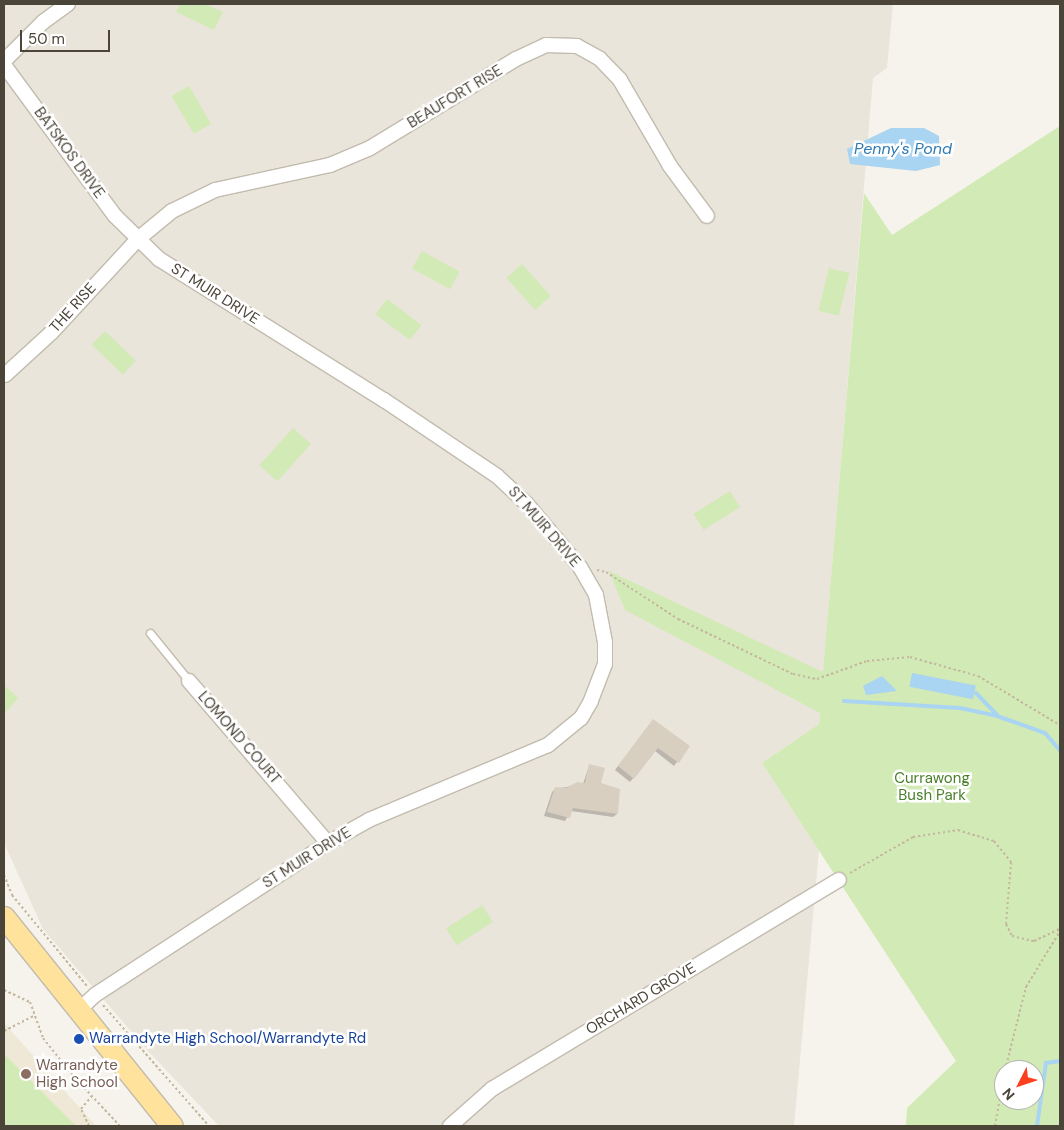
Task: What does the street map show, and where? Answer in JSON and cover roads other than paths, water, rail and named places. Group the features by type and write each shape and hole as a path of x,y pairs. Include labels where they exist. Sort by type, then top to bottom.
{"main road":[{"path":"4,917 172,1126"}],"street":[{"path":"4,63 43,22 68,4"},
{"name":"BEAUFORT RISE","path":"138,239 172,212 215,190 330,165 370,148 516,60 546,45 577,46 600,60 620,80 670,166 707,216"},
{"name":"BATSKOS DRIVE","path":"4,63 115,216 138,239"},
{"name":"THE RISE","path":"5,375 51,333 138,239"},
{"name":"ST MUIR DRIVE","path":"78,1011 95,995 328,843 370,820 548,745 581,718 599,684 605,642 596,595 580,568 526,503 497,476 384,400 159,259 138,239"},
{"name":"LOMOND COURT","path":"189,681 328,843"},
{"name":"ORCHARD GROVE","path":"450,1126 492,1089 839,880"}],"lane":[{"name":"LOMOND COURT","path":"150,633 189,681"}],"water":[{"name":"Penny's Pond","path":"891,128 924,128 939,136 940,165 916,171 850,164 847,149"},
{"path":"912,673 976,685 973,699 909,687"},
{"path":"882,676 897,691 866,695 863,686"}],"waterway":[{"path":"976,693 997,715"},
{"path":"844,701 960,708 997,716 1045,733 1060,750"},
{"path":"1037,1126 1046,1063 1060,1061"}],"place":[{"name":"Warrandyte High School/Warrandyte Rd","path":"79,1039"},
{"name":"Warrandyte High School","path":"26,1074"}],"park label":[{"name":"Currawong Bush Park","path":"932,786"}]}
